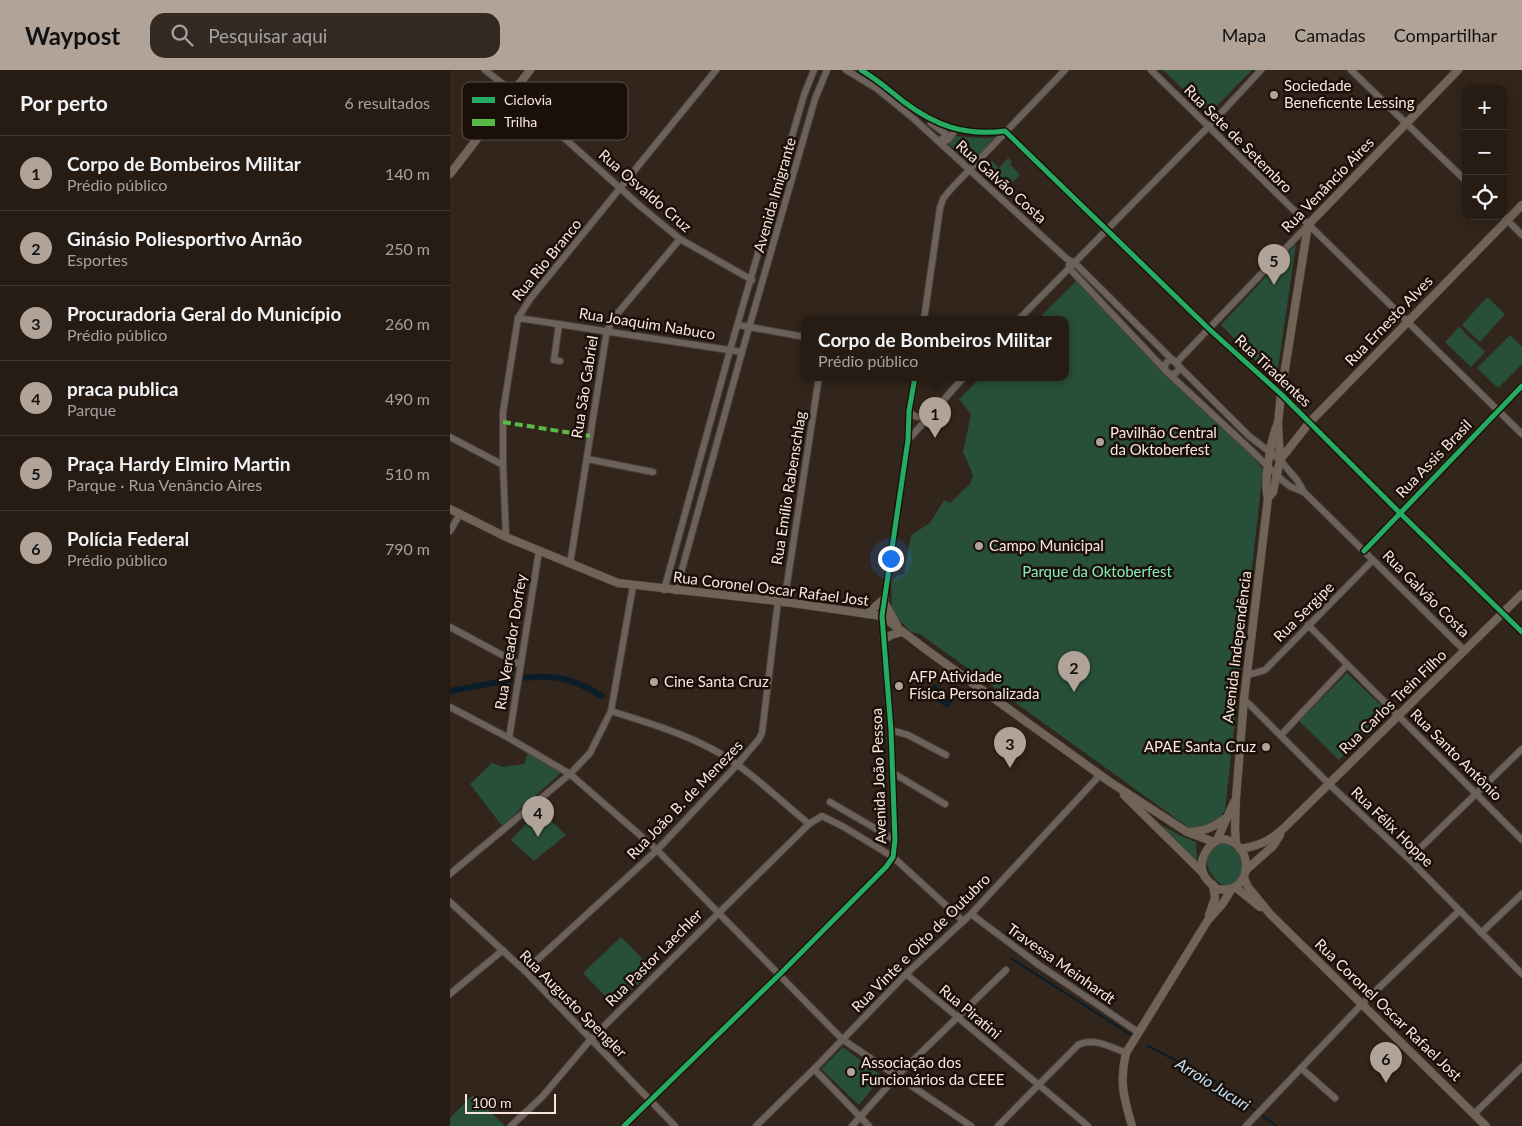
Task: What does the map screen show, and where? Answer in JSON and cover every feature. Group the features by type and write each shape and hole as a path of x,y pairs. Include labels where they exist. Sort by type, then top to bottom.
{"main road":[{"path":"521,82 530,70"},
{"name":"Rua Venâncio Aires","path":"1308,225 1458,70"},
{"path":"450,174 476,140"},
{"name":"Rua Ernesto Alves","path":"1507,216 1522,205"},
{"name":"Rua Ernesto Alves","path":"1280,460 1309,423 1503,220"},
{"name":"Avenida Independência","path":"1268,498 1273,492 1280,460 1278,423 1281,394 1308,225"},
{"name":"Avenida Independência","path":"1238,846 1235,828 1236,798 1244,699 1268,498 1266,491 1267,467 1274,432 1278,423"},
{"name":"Rua Coronel Oscar Rafael Jost","path":"450,509 506,537 618,584 781,602 882,616 1110,782 1187,832 1215,841"},
{"name":"Rua Carlos Trein Filho","path":"1238,846 1262,844 1272,839 1522,594"},
{"path":"867,614 885,600 901,630 884,639"},
{"name":"Rua Coronel Oscar Rafael Jost","path":"1110,782 1203,873"},
{"name":"Avenida Independência","path":"1215,841 1236,798"},
{"path":"1149,819 1157,812"},
{"path":"1187,832 1205,830 1216,826 1226,818"},
{"name":"Rua Carlos Trein Filho","path":"1245,874 1273,846 1283,829"},
{"path":"1132,1126 1123,1094 1122,1082 1122,1068 1126,1053 1208,920 1245,874 1246,859 1238,846 1230,840 1215,841 1205,852 1202,863 1203,873 1217,888 1233,888"},
{"name":"Rua Coronel Oscar Rafael Jost","path":"1245,874 1248,887 1270,914 1486,1126"},
{"path":"1208,920 1215,898 1213,885"},
{"name":"Rua Coronel Oscar Rafael Jost","path":"1233,888 1270,914"}],"street":[{"name":"Rua Osvaldo Cruz","path":"485,70 500,82"},
{"name":"Rua Rio Branco","path":"506,537 503,412 518,318 530,299 716,70"},
{"name":"Avenida Imigrante","path":"664,590 730,350 752,280 804,95 814,70"},
{"name":"Avenida Imigrante","path":"676,591 815,99 827,70"},
{"name":"Rua Galvão Costa","path":"846,70 876,88 940,142 1067,259 1167,372 1252,450 1277,476 1291,487 1304,492"},
{"path":"924,316 940,208 946,194 1065,70"},
{"name":"Rua Sete de Setembro","path":"1150,70 1408,320 1522,434"},
{"path":"1023,316 1208,127 1261,70"},
{"path":"1351,70 1462,177"},
{"name":"Rua Galvão Costa","path":"866,71 905,102 955,130 986,133 1005,131"},
{"path":"905,102 913,110 946,132 945,137 940,142"},
{"path":"940,142 948,139 955,130"},
{"name":"Rua Tiradentes","path":"1005,131 1209,329 1281,394 1522,632"},
{"name":"Rua Osvaldo Cruz","path":"566,140 680,239 752,280"},
{"path":"1507,220 1522,235"},
{"name":"Rua Venâncio Aires","path":"1176,363 1308,225"},
{"name":"Rua São Gabriel","path":"570,564 606,330 617,314 680,239"},
{"name":"Rua Galvão Costa","path":"1072,265 1250,436 1280,460 1297,480 1304,492 1465,651"},
{"name":"Rua Joaquim Nabuco","path":"518,318 730,350"},
{"name":"Rua Joaquim Nabuco","path":"559,324 554,360 560,361"},
{"path":"738,324 801,336"},
{"path":"730,350 742,352"},
{"path":"1167,372 1164,367 1166,362 1172,361 1176,363"},
{"name":"Rua Emílio Rabenschlag","path":"781,602 817,381"},
{"name":"Avenida João Pessoa","path":"624,1126 780,974 886,867 893,857 895,840 893,773 882,616 908,440 909,411 914,381"},
{"path":"908,440 960,381"},
{"name":"Rua Assis Brasil","path":"1364,550 1522,386"},
{"path":"909,411 912,415 919,418 929,415"},
{"path":"450,437 503,465"},
{"path":"586,459 653,472"},
{"path":"450,531 460,514"},
{"name":"Rua Vereador Dorfey","path":"508,738 539,551"},
{"path":"674,554 686,557"},
{"name":"Rua Sergipe","path":"1248,675 1265,670 1373,560"},
{"path":"450,874 570,774 590,753 611,711 633,586"},
{"name":"Rua João B. de Menezes","path":"525,972 657,850 759,739 762,733 781,602"},
{"name":"Rua Santo Antônio","path":"1308,625 1522,840"},
{"path":"450,627 519,664"},
{"path":"1281,735 1348,665"},
{"name":"Rua Félix Hoppe","path":"1244,699 1329,784 1409,859 1522,974"},
{"path":"450,707 570,774 657,850 842,1039 971,1126"},
{"path":"611,711 698,742 712,749 737,765 809,824"},
{"path":"891,730 908,735 946,756"},
{"path":"1409,859 1522,749"},
{"path":"893,773 945,804"},
{"name":"Rua Vinte e Oito de Outubro","path":"756,1126 906,974 971,914 1100,775"},
{"path":"830,802 895,840"},
{"name":"Rua Pastor Laechler","path":"511,1126 542,1097 591,1039 809,824 822,816 893,857"},
{"path":"893,857 963,921"},
{"path":"1481,933 1522,894"},
{"name":"Rua Augusto Spengler","path":"450,902 503,950 675,1126"},
{"path":"1246,1126 1362,1004 1458,910"},
{"name":"Travessa Meinhardt","path":"971,914 1039,965 1138,1032"},
{"path":"450,994 503,950"},
{"path":"852,1126 896,1077 1006,970"},
{"name":"Rua Piratini","path":"906,974 1088,1126"},
{"path":"998,1126 1038,1084 1082,1043 1093,1042 1126,1053"},
{"path":"1474,1114 1522,1067"},
{"path":"1302,1068 1334,1098"},
{"path":"814,1069 870,1126"}],"green space":[{"path":"1163,70 1252,70 1209,114"},
{"path":"954,136 998,137 971,166 947,143"},
{"path":"1008,158 1012,162 1010,164 1020,175 1007,188 986,167 992,161 999,168"},
{"path":"1296,244 1276,382 1221,325"},
{"name":"Parque da Oktoberfest","path":"1078,279 1142,351 1188,396 1223,425 1263,469 1225,810 1217,822 1192,830 920,634 911,632 892,613 891,581 898,575 904,574 911,535 930,523 944,500 950,503 970,484 973,475 963,452 971,414 959,399 977,381 1069,381 1069,316 1041,316"},
{"path":"1487,297 1505,314 1480,342 1462,325"},
{"path":"1459,327 1485,352 1471,367 1445,342"},
{"path":"1510,335 1522,347 1522,364 1498,388 1477,368"},
{"path":"1347,673 1387,711 1339,760 1299,721"},
{"path":"528,752 562,772 502,826 470,784 492,763 503,767 524,764"},
{"path":"539,810 566,835 534,861 511,840"},
{"path":"1156,822 1196,842 1197,862"},
{"path":"1222,842 1234,848 1242,863 1241,876 1238,882 1226,886 1221,884 1211,874 1207,862 1209,850 1214,845"},
{"path":"621,937 653,970 615,1006 583,973"},
{"name":"Associação dos Funcionários da CEEE","path":"843,1047 882,1076 859,1105 821,1069"},
{"path":"473,1095 505,1126 450,1126 450,1118"}],"water":[{"path":"934,684 954,699 947,708 927,694"}],"waterway":[{"name":"Arroio Jucuri","path":"526,678 547,677 575,682 602,696"},
{"name":"Arroio Jucuri","path":"450,691 510,680"},
{"name":"Arroio Jucuri","path":"1012,959 1131,1035"},
{"name":"Arroio Jucuri","path":"1148,1046 1210,1078 1277,1126"}],"marked path":[{"path":"503,422 590,436"}],"cycle path":[{"path":"861,70 904,102 939,123 977,132 1005,131 1209,329 1281,394 1522,632"},
{"path":"624,1126 780,974 886,867 893,857 895,840 891,730 882,616 908,440 909,411 914,381"},
{"path":"1364,551 1522,386"}],"place":[{"name":"Sociedade Beneficente Lessing","path":"1274,95"},
{"name":"Praça Hardy Elmiro Martin","path":"1274,285"},
{"name":"Corpo de Bombeiros Militar","path":"935,438"},
{"name":"Pavilhão Central da Oktoberfest","path":"1100,442"},
{"name":"Campo Municipal","path":"979,546"},
{"name":"Cine Santa Cruz","path":"654,682"},
{"name":"AFP Atividade Física Personalizada","path":"899,686"},
{"name":"Ginásio Poliesportivo Arnão","path":"1074,692"},
{"name":"APAE Santa Cruz","path":"1266,747"},
{"name":"Procuradoria Geral do Município","path":"1010,768"},
{"name":"praca publica","path":"538,837"},
{"name":"Associação dos Funcionários da CEEE","path":"851,1072"},
{"name":"Polícia Federal","path":"1386,1083"}]}
